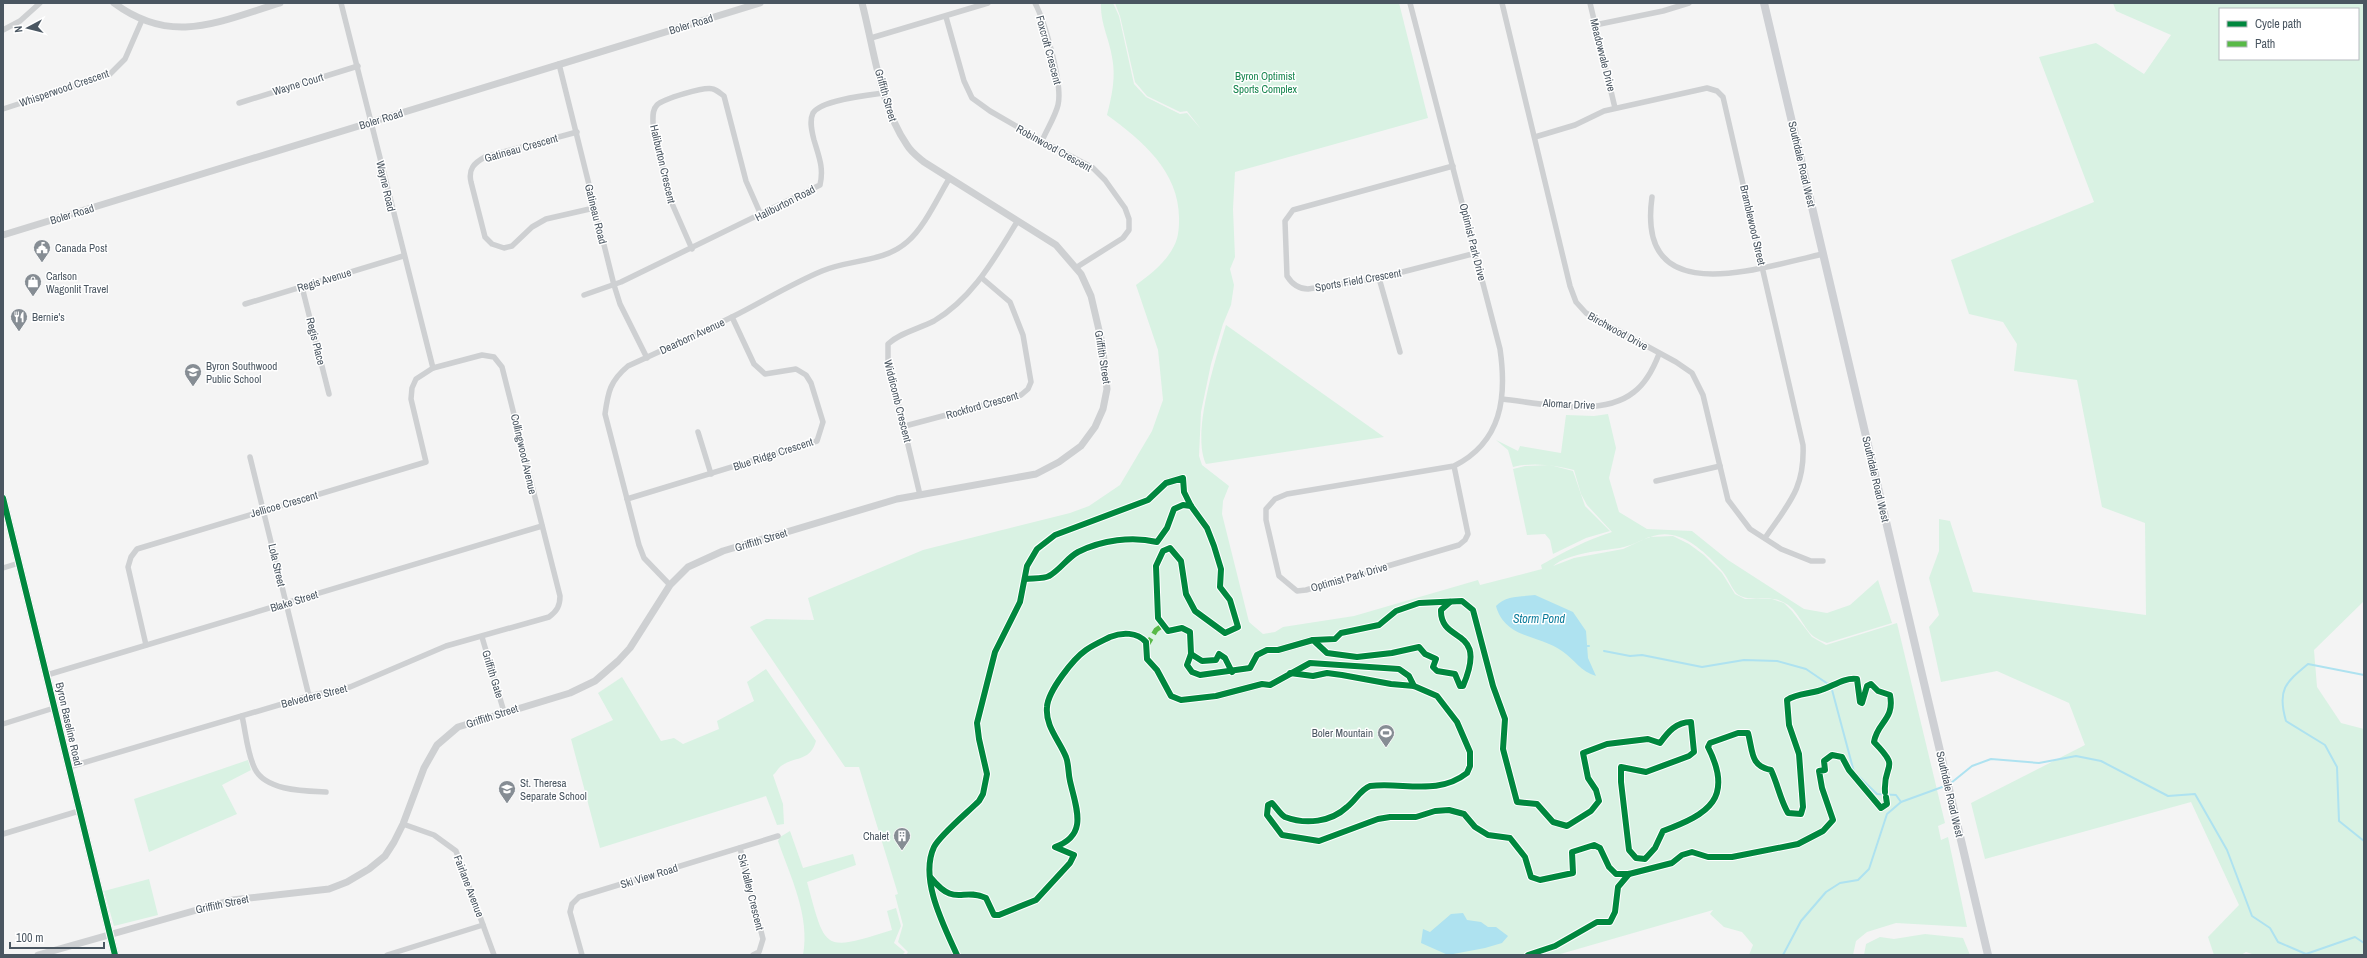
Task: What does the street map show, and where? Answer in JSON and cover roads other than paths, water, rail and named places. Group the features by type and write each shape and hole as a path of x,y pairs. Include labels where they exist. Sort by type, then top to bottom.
{"main road":[{"name":"Southdale Road West","path":"1764,3 1988,955"},
{"name":"Byron Baseline Road","path":"3,498 115,955"}],"street":[{"path":"3,30 20,21 40,3"},
{"path":"114,3 142,20 156,26 201,27 280,3"},
{"name":"Wayne Road","path":"341,3 358,66 403,256 433,368"},
{"name":"Boler Road","path":"3,235 760,3"},
{"name":"Griffith Street","path":"38,955 110,933 232,900 329,889 348,882 369,869 385,856 403,824 424,768 437,745 458,727 570,693 595,681 618,661 630,648 670,584 688,567 724,551 897,499 1036,474 1059,462 1081,446 1095,427 1103,409 1108,389 1107,368 1090,296 1077,267 1056,244 1017,222 949,179 924,162 908,147 894,124 884,93 862,3"},
{"path":"871,38 946,17 988,3"},
{"name":"Foxcroft Crescent","path":"1035,3 1055,66 1060,94 1058,105 1042,141"},
{"name":"Optimist Park Drive","path":"1410,3 1500,349 1504,376 1501,412 1476,453 1454,466 1287,494 1275,499 1266,509 1266,520 1279,576 1297,591 1306,590 1459,545 1465,540 1468,534 1454,466"},
{"name":"Birchwood Drive","path":"1502,3 1576,302 1586,314 1600,323 1676,362 1692,373 1704,395 1728,500 1732,507 1750,529 1781,549 1811,561 1823,561"},
{"name":"Meadowvale Drive","path":"1590,3 1615,108"},
{"path":"1595,25 1663,11 1689,3"},
{"name":"Robinwood Crescent","path":"946,17 964,81 972,98 990,111 1093,168 1116,194 1129,219 1129,230 1123,238 1077,267"},
{"name":"Whisperwood Crescent","path":"3,109 110,74 125,59 142,20"},
{"name":"Gatineau Road","path":"559,64 614,285 620,304 647,358"},
{"name":"Wayne Court","path":"239,103 358,66"},
{"name":"Bramblewood Street","path":"1535,137 1575,125 1604,110 1707,88 1717,91 1723,97 1803,445 1804,466 1801,481 1765,538"},
{"name":"Haliburton Crescent","path":"692,249 670,199 653,123 653,113 657,105 668,99 703,89 713,89 724,96 746,181 761,215"},
{"name":"Haliburton Road","path":"584,295 614,285 692,249 820,185 823,172 811,125 813,113 821,106 834,102 884,93"},
{"name":"Gatineau Crescent","path":"577,132 484,157 475,162 469,174 485,236 492,244 504,248 512,246 532,227 546,219 594,208"},
{"name":"Sports Field Crescent","path":"1453,166 1293,210 1285,221 1287,276 1291,282 1300,289 1380,278 1476,253"},
{"name":"Dearborn Avenue","path":"670,584 644,558 627,499 605,414 608,392 615,377 628,366 732,317 822,271 881,256 907,242 918,231 949,179"},
{"path":"1652,196 1649,220 1655,245 1660,255 1674,265 1701,274 1723,275 1823,254"},
{"name":"Widdicomb Crescent","path":"920,495 905,426 888,361 888,344 895,338 935,320 983,278 1017,222"},
{"name":"Regis Avenue","path":"245,304 302,288 403,256"},
{"name":"Rockford Crescent","path":"905,426 1021,395 1028,389 1031,382 1023,335 1010,302 983,278"},
{"path":"1380,278 1400,352"},
{"name":"Regis Place","path":"302,288 329,394"},
{"name":"Blue Ridge Crescent","path":"627,499 817,441 823,422 811,383 806,375 796,369 765,374 754,364 732,317"},
{"name":"Alomar Drive","path":"1502,400 1580,407 1606,405 1634,392 1653,369 1659,354"},
{"name":"Collingwood Avenue","path":"433,368 482,355 494,358 502,367 560,596 560,605 554,614"},
{"name":"Jellicoe Crescent","path":"146,645 128,567 131,557 137,549 426,462 411,399 412,388 416,379 433,368"},
{"path":"698,432 711,474"},
{"name":"Lola Street","path":"250,457 309,696"},
{"path":"1656,481 1720,466"},
{"name":"Blake Street","path":"47,675 542,526"},
{"path":"3,568 18,563"},
{"name":"Belvedere Street","path":"69,767 309,696 350,687 419,656 554,614"},
{"name":"Griffith Gate","path":"482,637 504,712"},
{"path":"3,724 54,708"},
{"path":"242,716 256,771 269,783 295,790 326,792"},
{"path":"3,834 79,811"},
{"name":"Fairlane Avenue","path":"403,824 434,835 456,851 494,955"},
{"name":"Ski View Road","path":"582,955 570,912 572,904 579,897 778,836"},
{"name":"Ski Valley Crescent","path":"740,848 763,939 759,952 753,955"},
{"path":"387,955 483,925"},
{"path":"410,948 413,955"}],"water":[{"name":"Storm Pond","path":"1535,595 1573,612 1586,631 1588,658 1596,676 1586,672 1566,654 1553,646 1515,631 1507,625 1496,606 1500,602 1509,598"},
{"path":"1463,913 1467,920 1481,922 1488,927 1496,927 1508,936 1502,943 1448,955 1421,943 1423,929 1430,932 1451,914"}],"waterway":[{"path":"1604,651 1630,656 1642,655 1702,667 1744,660 1777,661 1806,669 1831,686 1854,772 1877,794 1896,795 1901,802"},
{"path":"2364,675 2308,664 2289,682 2285,688 2282,702 2286,721 2325,745 2337,767 2339,821 2364,841"},
{"path":"1951,783 1972,766 1991,759 2039,763 2076,756 2101,761 2168,796 2195,794 2227,850 2252,916 2270,928 2278,942 2306,954 2355,937 2364,943"},
{"path":"1783,955 1801,921 1826,892 1840,883 1858,880 1869,869 1887,814 1901,802 1945,786"}],"place":[{"name":"Canada Post","path":"42,263"},
{"name":"Carlson Wagonlit Travel","path":"33,297"},
{"name":"Bernie's","path":"19,332"},
{"name":"Byron Southwood Public School","path":"193,387"},
{"name":"Boler Mountain","path":"1386,748"},
{"name":"St. Theresa Separate School","path":"507,804"},
{"name":"Chalet","path":"902,851"}],"park label":[{"name":"Byron Optimist Sports Complex","path":"1265,82"}]}
